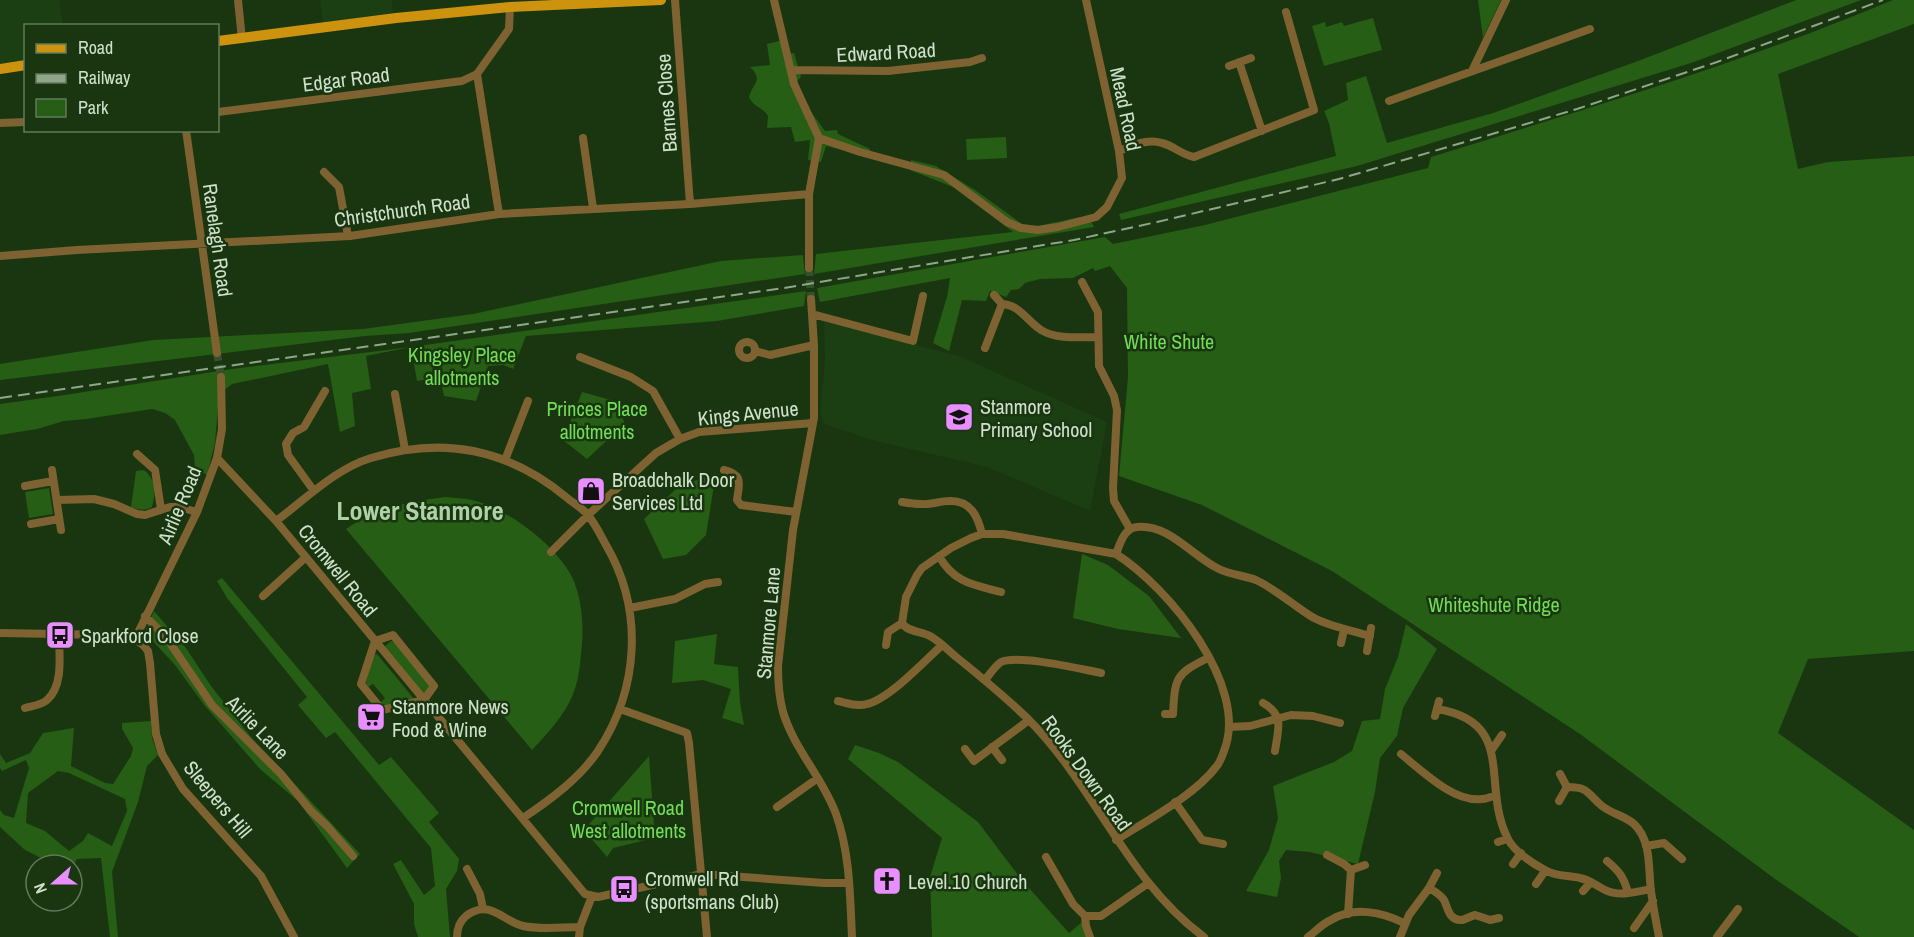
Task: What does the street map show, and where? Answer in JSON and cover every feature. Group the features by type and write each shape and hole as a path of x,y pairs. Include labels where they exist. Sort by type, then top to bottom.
{"main road":[{"path":"219,41 396,18 510,7 578,2 661,0"},
{"path":"0,69 24,65"}],"street":[{"path":"238,0 242,39"},
{"name":"Barnes Close","path":"675,0 690,204"},
{"path":"774,0 794,84 819,138 809,194 809,268"},
{"name":"Mead Road","path":"819,138 944,175 1006,222 1021,228 1048,228 1096,217 1107,207 1122,178 1119,151 1086,0"},
{"path":"1472,71 1506,0"},
{"path":"499,214 477,74 508,28 510,7"},
{"path":"1119,151 1146,141 1163,143 1184,155 1194,157 1314,110 1286,12"},
{"path":"1389,101 1590,29"},
{"name":"Edward Road","path":"791,70 888,71 970,62 982,58"},
{"path":"1229,66 1251,58"},
{"path":"1239,62 1262,131"},
{"name":"Edgar Road","path":"219,112 462,81 477,74"},
{"path":"0,123 24,122"},
{"name":"Ranelagh Road","path":"186,132 218,353"},
{"path":"583,138 593,208"},
{"path":"324,172 339,187 348,236"},
{"name":"Christchurch Road","path":"0,256 348,236 499,214 690,204 809,194"},
{"path":"1082,282 1098,312 1099,366 1114,396 1118,410 1114,501 1130,529"},
{"path":"994,295 1002,304 1011,304 1047,333 1056,336 1098,337"},
{"path":"812,314 913,341 923,296"},
{"name":"Stanmore Lane","path":"811,299 814,345 813,423 796,512 778,666 778,684 785,719 831,801 842,832 849,883 852,937"},
{"path":"985,348 1002,304"},
{"path":"755,351 770,355 814,345"},
{"path":"580,357 631,377 653,391 680,439"},
{"name":"Airlie Road","path":"135,639 197,512 217,458 222,429 221,377"},
{"path":"314,492 288,455 286,444 293,433 304,427 325,391"},
{"path":"395,394 405,450"},
{"path":"505,460 528,401"},
{"name":"Kings Avenue","path":"551,552 656,453 680,439 699,432 813,423"},
{"path":"276,521 330,479 368,459 405,450 461,448 505,460 546,481 588,515 616,562 630,608 633,652 620,709 609,734 596,754 564,787 523,818"},
{"path":"137,454 155,470 161,509"},
{"name":"Cromwell Road","path":"217,458 276,521 580,889 592,897"},
{"path":"52,470 61,530"},
{"path":"724,470 735,472 737,476 739,481 737,500 741,504 796,512"},
{"path":"25,486 53,481"},
{"path":"57,500 94,499 114,504 136,514 179,507 197,512"},
{"path":"902,502 919,505 949,501 964,504 979,518 982,534"},
{"path":"31,524 59,519"},
{"path":"1116,554 1124,536 1130,529 1137,526 1150,527 1172,537 1216,568 1238,577 1256,580 1280,593 1312,617 1344,630 1371,632 1367,651"},
{"path":"886,645 888,632 902,623 906,597 911,583 922,568 960,542 982,534 1003,534 1116,554 1132,564 1172,603 1208,658 1225,690 1230,726 1226,747 1218,766 1202,782 1116,840"},
{"path":"939,556 953,575 963,581 1001,592"},
{"path":"263,596 306,557"},
{"path":"630,608 675,599 705,584 718,582"},
{"name":"Airlie Lane","path":"145,616 166,637 212,705 281,774 311,811 353,856"},
{"name":"Rooks Down Road","path":"902,623 906,628 929,635 985,680 1029,720 1067,766 1147,884 1178,917 1204,937"},
{"path":"1341,643 1344,630"},
{"path":"0,633 115,635 135,639"},
{"path":"25,708 46,702 56,687 59,635"},
{"name":"Cromwell Road","path":"393,635 434,686 424,700 382,710 361,684 375,641 393,635"},
{"name":"Sleepers Hill","path":"135,639 148,651 156,734 162,754 183,789 261,876 294,937"},
{"path":"838,701 867,704 907,678 942,645"},
{"path":"1166,714 1173,714 1175,684 1180,675 1187,668 1208,658"},
{"path":"985,680 996,666 1010,660 1045,662 1101,673"},
{"path":"1081,679 1083,670"},
{"path":"1263,703 1275,709 1278,719 1275,751"},
{"path":"866,715 867,704"},
{"path":"620,709 687,733 707,937"},
{"path":"1437,709 1459,714 1478,726 1487,737 1491,751 1495,795 1507,839 1521,853 1545,871 1591,882 1606,891 1628,893 1651,889"},
{"path":"1230,726 1250,726 1291,715 1313,716 1340,723"},
{"path":"965,748 974,760 1029,720"},
{"path":"1491,751 1502,735"},
{"path":"992,747 1002,760"},
{"path":"1401,754 1430,778 1453,793 1481,800 1495,795"},
{"path":"1560,774 1567,787"},
{"path":"777,807 818,778"},
{"path":"1559,801 1567,787"},
{"path":"1567,787 1581,787 1612,814 1633,823 1641,833 1646,846 1659,937"},
{"path":"1174,802 1202,840 1223,844"},
{"path":"1498,842 1507,839"},
{"path":"1646,846 1664,843 1682,859"},
{"path":"1513,864 1521,853"},
{"path":"1327,855 1351,870"},
{"path":"1046,856 1073,904 1085,916 1090,937"},
{"path":"1607,861 1619,870 1625,879 1628,893"},
{"path":"1351,870 1365,865"},
{"path":"1055,873 1065,868"},
{"path":"467,869 480,894 483,909"},
{"path":"1348,914 1351,870"},
{"path":"1536,884 1545,871"},
{"path":"1400,937 1404,923 1437,873"},
{"path":"579,937 580,927 592,897 702,874 849,883"},
{"path":"1583,891 1591,882"},
{"path":"1085,916 1101,916 1147,884"},
{"path":"1429,888 1439,894 1450,915 1456,918 1462,920 1475,915 1490,920 1499,918"},
{"path":"1634,928 1653,902"},
{"path":"457,937 461,920 483,909 500,914 520,926 580,927"},
{"path":"1717,937 1738,909"},
{"path":"1310,936 1334,918 1348,914 1373,912 1404,923"}],"shaded area":[{"path":"0,0 59,0 63,24 24,24 24,61 0,65"},
{"path":"320,0 392,0 393,13 323,23"},
{"name":"Stanmore Primary School","path":"824,322 959,356 1107,422 1090,511 987,467 876,441 824,424 820,412 825,361"}],"green space":[{"path":"1478,0 1501,0 1483,38"},
{"path":"1796,0 1861,0 1691,63 1357,166 1121,220 1119,214 1336,156 1324,111 1348,100 1346,83 1366,76 1387,143 1493,113 1638,61"},
{"path":"1893,0 1914,0 1914,24 1778,74 1798,169 1828,162 1914,156 1914,651 1808,659 1778,733 1914,830 1914,937 1859,937 1775,879 1580,734 1332,571 1202,505 1119,476 1128,377 1127,288 1110,266 1095,271 1093,268 1073,278 1040,279 1025,283 1019,289 1011,290 1006,297 990,291 986,301 962,300 949,351 933,343 947,297 950,278 820,302 817,288 1105,237 1113,244 1205,225 1428,168 1431,157 1722,65"},
{"path":"1373,18 1382,50 1324,66 1312,26 1325,22 1326,27 1342,22 1344,26"},
{"path":"783,40 785,54 794,53 801,77 797,81 809,109 825,131 837,130 838,134 870,149 870,157 826,146 821,162 808,160 810,140 795,142 791,127 767,128 768,116 749,97 757,79 750,67 770,65 767,44"},
{"path":"1006,137 1007,158 967,160 966,139"},
{"path":"911,160 936,166 975,190 1022,224 1038,226 1080,217 1092,223 1094,227 814,274 816,254 1013,232 953,187 910,170"},
{"path":"803,255 805,274 409,333 365,336 0,380 0,364 153,340 363,329 473,314 721,261"},
{"name":"Kingsley Place allotments","path":"806,291 804,306 717,321 526,336 513,369 503,365 488,366 476,401 444,396 440,377 417,381 411,347"},
{"path":"411,347 366,356 371,389 352,393 355,426 340,432 328,364 232,384 219,394 215,443 207,475 195,468 194,455 175,420 165,413 152,409 64,421 37,429 0,435 0,404 232,369"},
{"name":"Princes Place allotments","path":"582,392 615,401 626,426 619,429 587,459 563,440"},
{"path":"144,470 153,482 154,497 152,507 142,510 131,507 136,471"},
{"path":"716,473 706,535 686,555 663,559 644,519 678,487"},
{"path":"49,488 53,514 29,518 25,492"},
{"path":"445,497 469,499 486,504 515,519 555,553 565,565 576,586 580,605 582,644 576,685 561,716 532,750 346,529 369,515 381,511"},
{"path":"1082,554 1108,565 1149,596 1181,638 1118,629 1073,618"},
{"path":"222,578 379,765 391,757 439,813 429,822 459,859 457,871 446,889 450,937 418,937 414,924 414,904 393,864 401,860 424,895 435,886 431,848 335,732 326,738 298,705 307,697 227,598 217,581"},
{"path":"154,611 186,648 211,686 251,737 360,854 347,868 298,801 260,769 205,706 175,665 149,637 146,629"},
{"path":"1406,624 1437,649 1403,708 1397,736 1380,758 1375,792 1358,864 1310,852 1286,850 1279,861 1281,878 1277,897 1246,891 1269,850 1278,818 1273,786 1334,762 1352,751 1362,721 1380,719 1385,689 1398,657"},
{"path":"717,634 714,664 738,667 744,725 722,718 731,689 703,680 672,683 675,641"},
{"path":"391,641 396,642 431,685 426,693 422,694 384,647"},
{"path":"377,654 415,700 388,706 380,703 385,698 373,684 368,687 366,683 373,655"},
{"path":"151,721 152,738 158,755 147,766 138,802 112,872 118,937 110,937 101,858 84,859 84,853 31,853 0,827 0,810 4,815 14,818 29,768 26,760 2,771 0,754 6,763 30,753 43,733 74,728 71,766 105,783 113,784 131,756 133,748 122,729 122,723","holes":["58,771 69,773 125,799 127,811 112,846 88,833 83,841 69,851 45,831 26,823 28,793"]},
{"path":"855,745 898,762 978,822 1021,879 1069,933 1082,922 1087,937 932,937 930,877 942,838 848,759"},
{"name":"Cromwell Road West allotments","path":"649,756 655,838 613,848 607,857 584,830"}],"tunnel":[{"path":"809,268 811,299"},
{"path":"217,353 221,377"}],"railway":[{"path":"0,398 784,288 1074,240 1339,179 1577,109 1717,62 1883,0"}],"place":[{"name":"Stanmore Primary School","path":"959,417"},
{"name":"Broadchalk Door Services Ltd","path":"591,491"},
{"name":"Sparkford Close","path":"60,635"},
{"name":"Stanmore News Food & Wine","path":"371,717"},
{"name":"Level.10 Church","path":"887,881"},
{"name":"Cromwell Rd (sportsmans Club)","path":"624,889"}],"district":[{"name":"Lower Stanmore","path":"420,510"}],"park label":[{"name":"White Shute","path":"1169,341"},
{"name":"Whiteshute Ridge","path":"1494,604"}]}
